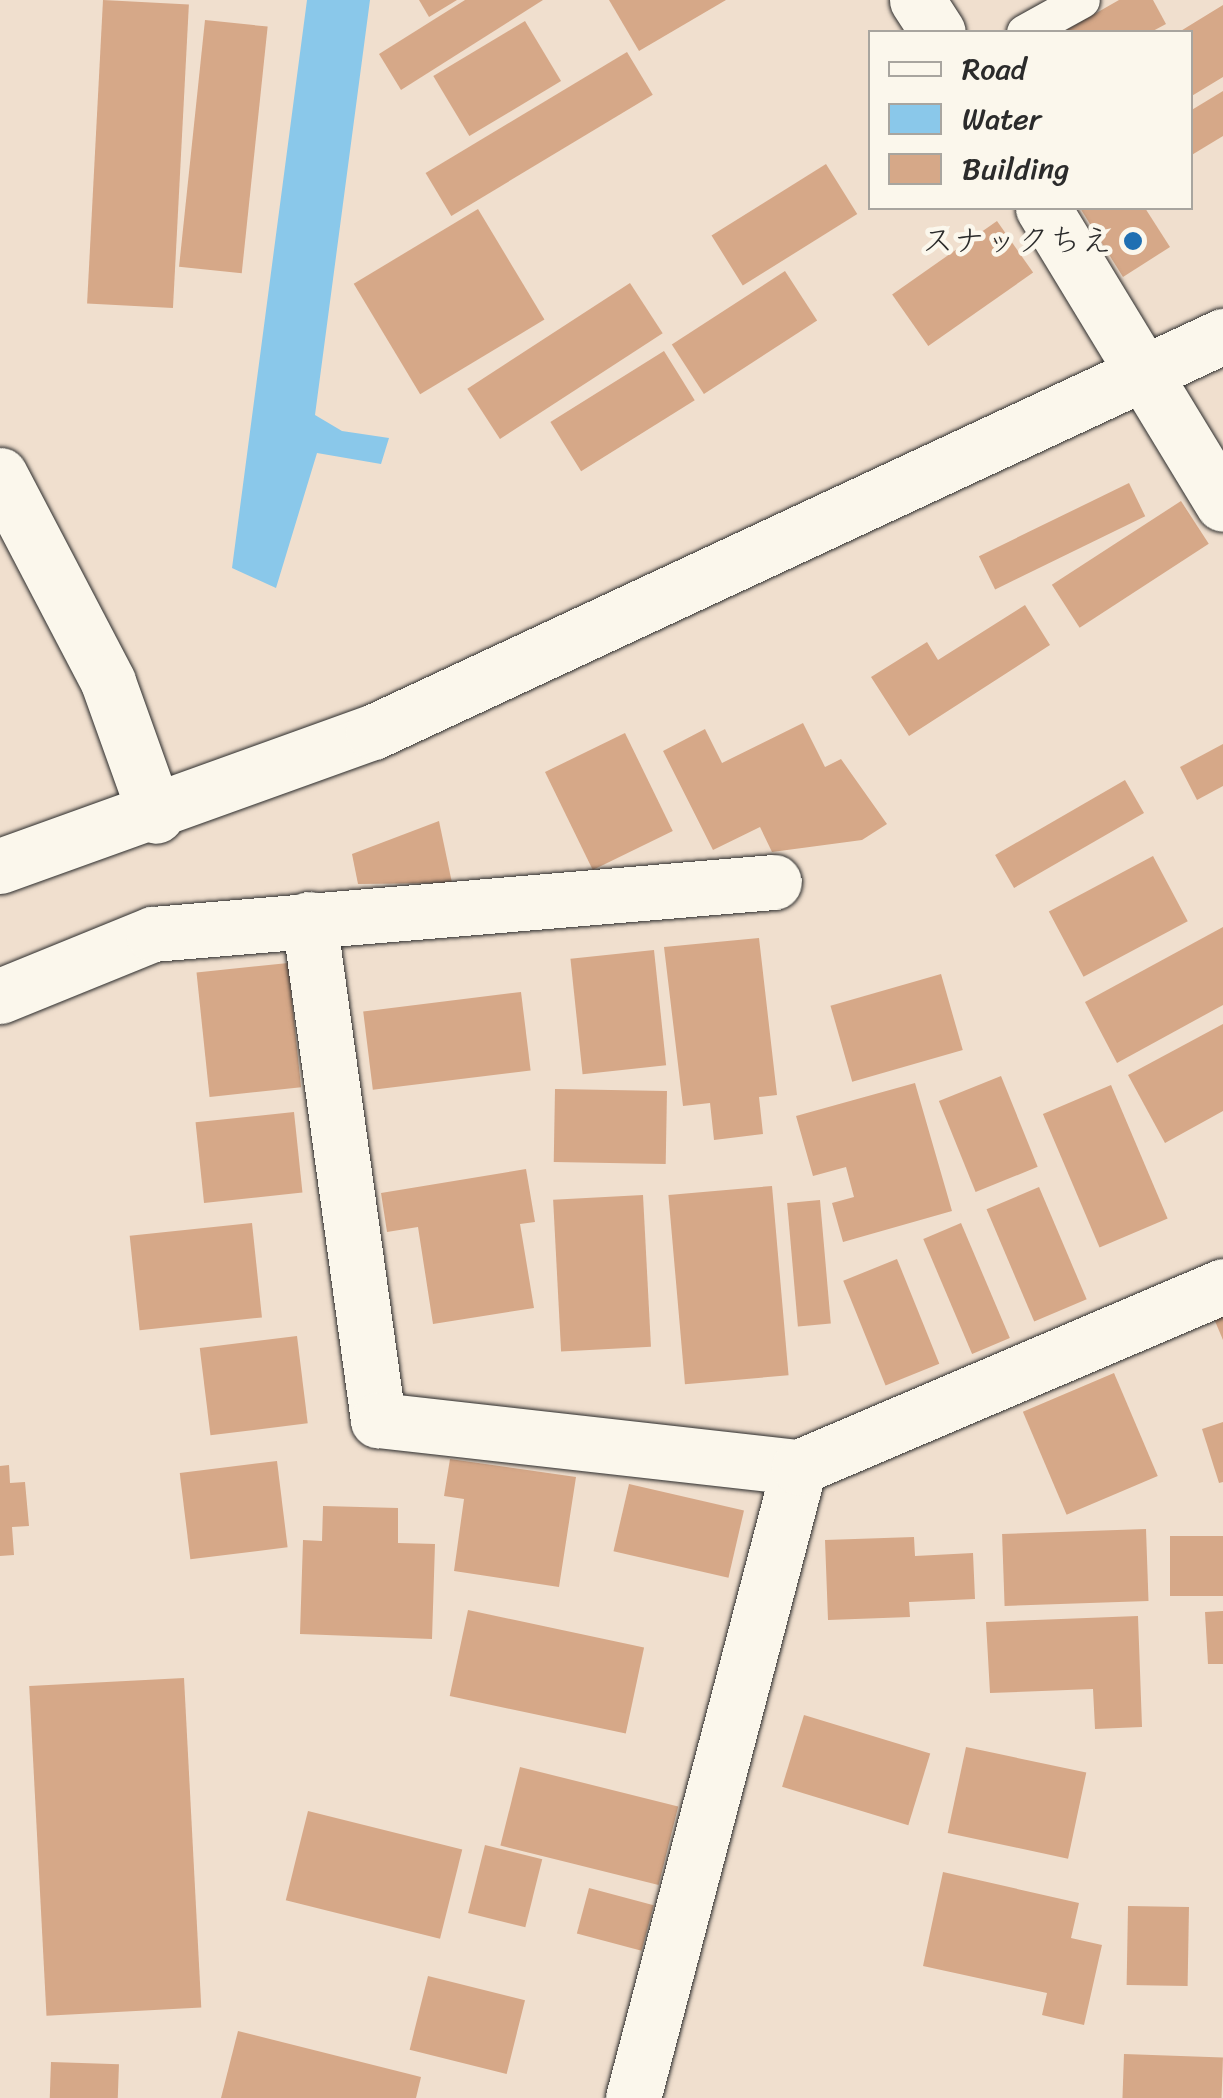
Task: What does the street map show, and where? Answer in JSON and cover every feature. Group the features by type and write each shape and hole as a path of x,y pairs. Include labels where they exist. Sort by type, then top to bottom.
{"street":[{"path":"917,0 937,30"},
{"path":"1043,210 1223,504"},
{"path":"0,866 156,816 373,732 1223,336"},
{"path":"0,475 108,682 156,816"},
{"path":"0,996 153,934 774,882"},
{"path":"309,919 378,1420 798,1467 1223,1286"},
{"path":"634,2098 798,1467"}],"lane":[{"path":"1028,30 1082,0"}],"water":[{"path":"307,0 370,0 315,415 342,431 389,438 381,464 317,453 276,588 232,568"}],"building":[{"path":"103,0 189,5 173,308 87,304"},
{"path":"419,0 457,0 429,17"},
{"path":"465,0 543,0 401,90 379,54"},
{"path":"609,0 726,0 639,51"},
{"path":"1119,0 1153,0 1166,24 1155,30 1066,30"},
{"path":"1223,5 1223,77 1193,95 1193,30 1182,30"},
{"path":"205,20 268,27 242,273 179,267"},
{"path":"525,21 561,81 469,136 433,76"},
{"path":"627,52 653,95 451,216 426,173"},
{"path":"1223,91 1223,136 1193,154 1193,109"},
{"path":"826,164 857,214 743,286 712,236"},
{"path":"478,209 544,320 420,394 354,284"},
{"path":"1081,210 1146,210 1170,247 1123,277"},
{"path":"997,221 1033,273 928,346 892,294"},
{"path":"785,271 817,320 704,394 672,345"},
{"path":"630,283 663,333 500,439 467,389"},
{"path":"664,351 695,400 581,471 550,422"},
{"path":"1129,483 1145,516 995,589 979,556"},
{"path":"1181,501 1209,544 1080,628 1052,585"},
{"path":"1025,605 1050,645 909,736 871,677 927,642 938,660"},
{"path":"803,723 825,767 841,759 887,824 862,840 772,852 760,827 713,850 663,751 705,729 722,763"},
{"path":"625,733 673,831 593,870 545,772"},
{"path":"1223,744 1223,786 1197,800 1180,767"},
{"path":"1125,780 1144,813 1014,888 995,855"},
{"path":"439,821 452,883 358,884 352,854"},
{"path":"1153,856 1188,921 1084,977 1049,911"},
{"path":"1223,927 1223,1005 1117,1063 1085,1002"},
{"path":"759,938 777,1095 759,1097 763,1134 714,1140 710,1103 683,1106 664,947"},
{"path":"654,950 666,1065 583,1074 570,959"},
{"path":"288,963 301,1087 210,1097 197,973"},
{"path":"941,974 963,1050 852,1082 830,1006"},
{"path":"521,992 531,1070 373,1090 363,1011"},
{"path":"1223,1024 1223,1111 1165,1143 1128,1075"},
{"path":"1001,1076 1038,1167 976,1192 939,1101"},
{"path":"915,1083 952,1211 843,1242 832,1203 854,1197 846,1167 813,1176 796,1116"},
{"path":"1111,1085 1168,1218 1100,1247 1043,1114"},
{"path":"555,1089 667,1091 666,1164 554,1162"},
{"path":"294,1112 302,1193 204,1203 196,1122"},
{"path":"526,1169 535,1222 520,1224 534,1308 433,1324 418,1227 387,1232 381,1193"},
{"path":"772,1186 789,1375 685,1384 668,1195"},
{"path":"1039,1187 1087,1299 1034,1322 987,1209"},
{"path":"643,1195 651,1347 561,1352 553,1200"},
{"path":"820,1200 831,1324 798,1326 787,1203"},
{"path":"252,1223 262,1317 140,1330 130,1236"},
{"path":"961,1223 1010,1338 972,1354 923,1239"},
{"path":"897,1259 939,1364 886,1385 843,1281"},
{"path":"1223,1309 1223,1340 1212,1314"},
{"path":"297,1336 308,1423 210,1435 200,1348"},
{"path":"1114,1373 1158,1476 1067,1515 1023,1412"},
{"path":"1223,1422 1223,1482 1219,1483 1202,1429"},
{"path":"450,1459 576,1477 559,1587 454,1571 464,1499 444,1496"},
{"path":"277,1461 288,1547 190,1559 180,1473"},
{"path":"9,1465 10,1483 25,1482 29,1526 12,1527 14,1555 0,1556 0,1466"},
{"path":"629,1484 744,1511 728,1578 613,1551"},
{"path":"323,1506 398,1508 398,1543 435,1544 432,1639 300,1634 303,1540 322,1541"},
{"path":"1146,1529 1149,1601 1005,1606 1002,1534"},
{"path":"1170,1536 1223,1536 1223,1596 1170,1596"},
{"path":"914,1537 915,1556 973,1553 975,1599 909,1602 910,1617 828,1620 825,1540"},
{"path":"468,1610 644,1647 626,1734 450,1696"},
{"path":"1223,1611 1223,1664 1208,1664 1205,1612"},
{"path":"1138,1616 1142,1727 1095,1729 1093,1689 990,1693 986,1622"},
{"path":"184,1678 201,2008 46,2016 29,1686"},
{"path":"804,1715 930,1754 908,1825 782,1787"},
{"path":"966,1747 1086,1773 1068,1859 948,1833"},
{"path":"520,1767 678,1806 659,1885 500,1846"},
{"path":"308,1811 462,1849 440,1939 286,1900"},
{"path":"485,1845 542,1859 525,1927 468,1913"},
{"path":"943,1872 1079,1903 1071,1938 1102,1945 1084,2025 1042,2015 1047,1993 923,1966"},
{"path":"589,1888 654,1905 642,1951 577,1933"},
{"path":"1128,1906 1189,1907 1188,1986 1127,1985"},
{"path":"428,1976 525,2000 507,2074 410,2050"},
{"path":"238,2031 421,2077 416,2098 221,2098"},
{"path":"1124,2054 1223,2057 1222,2098 1122,2098"},
{"path":"51,2062 119,2064 118,2098 50,2098"}],"place":[{"name":"スナックちえ","path":"1133,241"}]}
